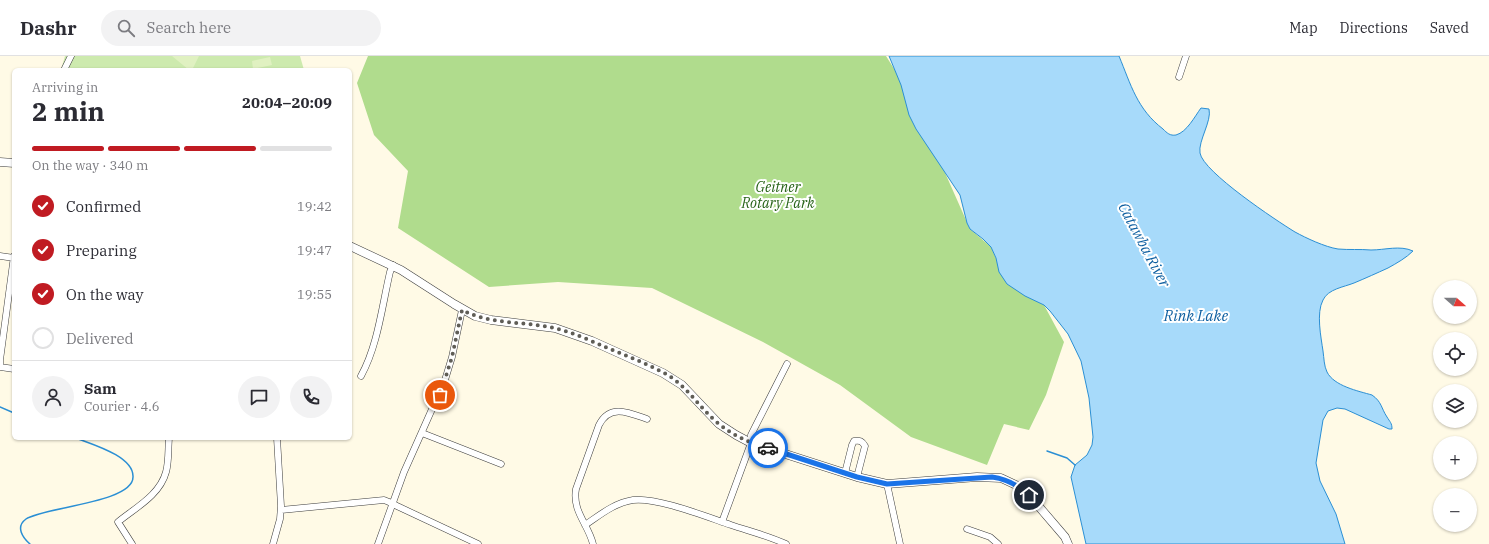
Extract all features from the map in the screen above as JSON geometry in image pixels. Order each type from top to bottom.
[{"type":"street","points":[[65,68],[71,56]]},
{"type":"street","points":[[1179,77],[1186,56]]},
{"type":"street","points":[[0,162],[12,163]]},
{"type":"street","points":[[352,247],[417,279],[462,310],[474,316],[491,320],[555,328],[592,341],[663,373],[682,385],[719,424],[736,436],[751,443],[857,477],[887,484],[977,477],[1001,478],[1016,485],[1029,495],[1065,536],[1068,544]]},
{"type":"street","points":[[0,256],[12,257]]},
{"type":"street","points":[[360,376],[364,369],[375,337],[390,272],[393,266]]},
{"type":"street","points":[[12,268],[2,321],[0,360],[0,367],[12,368]]},
{"type":"street","points":[[378,544],[404,472],[445,380],[452,357],[462,310]]},
{"type":"street","points":[[722,522],[751,443],[751,435],[787,364]]},
{"type":"street","points":[[593,544],[576,507],[575,492],[601,421],[609,414],[619,411],[625,411],[647,419]]},
{"type":"street","points":[[422,433],[501,464]]},
{"type":"street","points":[[132,544],[118,522],[153,494],[161,484],[166,470],[169,440]]},
{"type":"street","points":[[273,544],[281,510],[277,440]]},
{"type":"street","points":[[845,473],[854,441],[862,442],[865,446],[857,477]]},
{"type":"street","points":[[887,484],[900,544]]},
{"type":"street","points":[[281,510],[376,500],[389,502],[478,544]]},
{"type":"street","points":[[585,525],[615,506],[625,502],[640,500],[663,504],[786,544]]},
{"type":"street","points":[[967,528],[986,535],[998,544]]},
{"type":"green space","points":[[65,56],[300,56],[303,68],[62,68]]},
{"type":"green space","points":[[172,56],[199,56],[193,68],[187,68]]},
{"type":"green space","name":"Geitner Rotary Park","points":[[368,56],[886,56],[898,75],[916,129],[942,166],[970,229],[991,247],[1007,284],[1044,305],[1064,342],[1046,395],[1029,430],[1004,424],[987,465],[911,437],[840,385],[763,342],[652,288],[558,282],[489,287],[398,228],[408,171],[374,135],[357,83]]},
{"type":"green space","points":[[270,57],[272,65],[253,68],[252,61]]},
{"type":"water","name":"Rink Lake","points":[[889,56],[1119,56],[1131,87],[1141,105],[1154,121],[1169,134],[1176,135],[1184,131],[1201,108],[1209,109],[1209,119],[1200,148],[1200,153],[1204,161],[1214,172],[1242,196],[1273,218],[1299,234],[1333,248],[1371,250],[1403,248],[1413,251],[1388,268],[1332,291],[1325,296],[1321,305],[1319,318],[1324,362],[1327,372],[1335,381],[1353,390],[1372,395],[1380,403],[1392,427],[1392,429],[1389,429],[1345,409],[1337,408],[1328,411],[1323,420],[1316,463],[1320,481],[1336,514],[1345,544],[1086,544],[1071,477],[1075,465],[1087,455],[1092,445],[1093,437],[1089,398],[1081,361],[1068,334],[1050,311],[1044,305],[1025,296],[1007,284],[999,272],[996,258],[991,247],[970,229],[960,195],[916,129],[909,115],[901,85]]},
{"type":"waterway","points":[[0,407],[12,412]]},
{"type":"waterway","points":[[30,544],[21,532],[21,525],[26,519],[50,511],[104,499],[119,493],[129,486],[133,477],[127,463],[101,447],[82,440]]},
{"type":"waterway","points":[[1047,451],[1067,458],[1075,465]]},
{"type":"way so far","points":[[440,395],[452,357],[462,310],[474,316],[491,320],[555,328],[626,355],[673,378],[682,385],[719,424],[736,436],[751,443],[768,448]]},
{"type":"route","points":[[768,448],[857,477],[887,484],[992,477],[1009,481],[1029,495]]},
{"type":"water label","name":"Catawba River","points":[[1144,245]]}]
